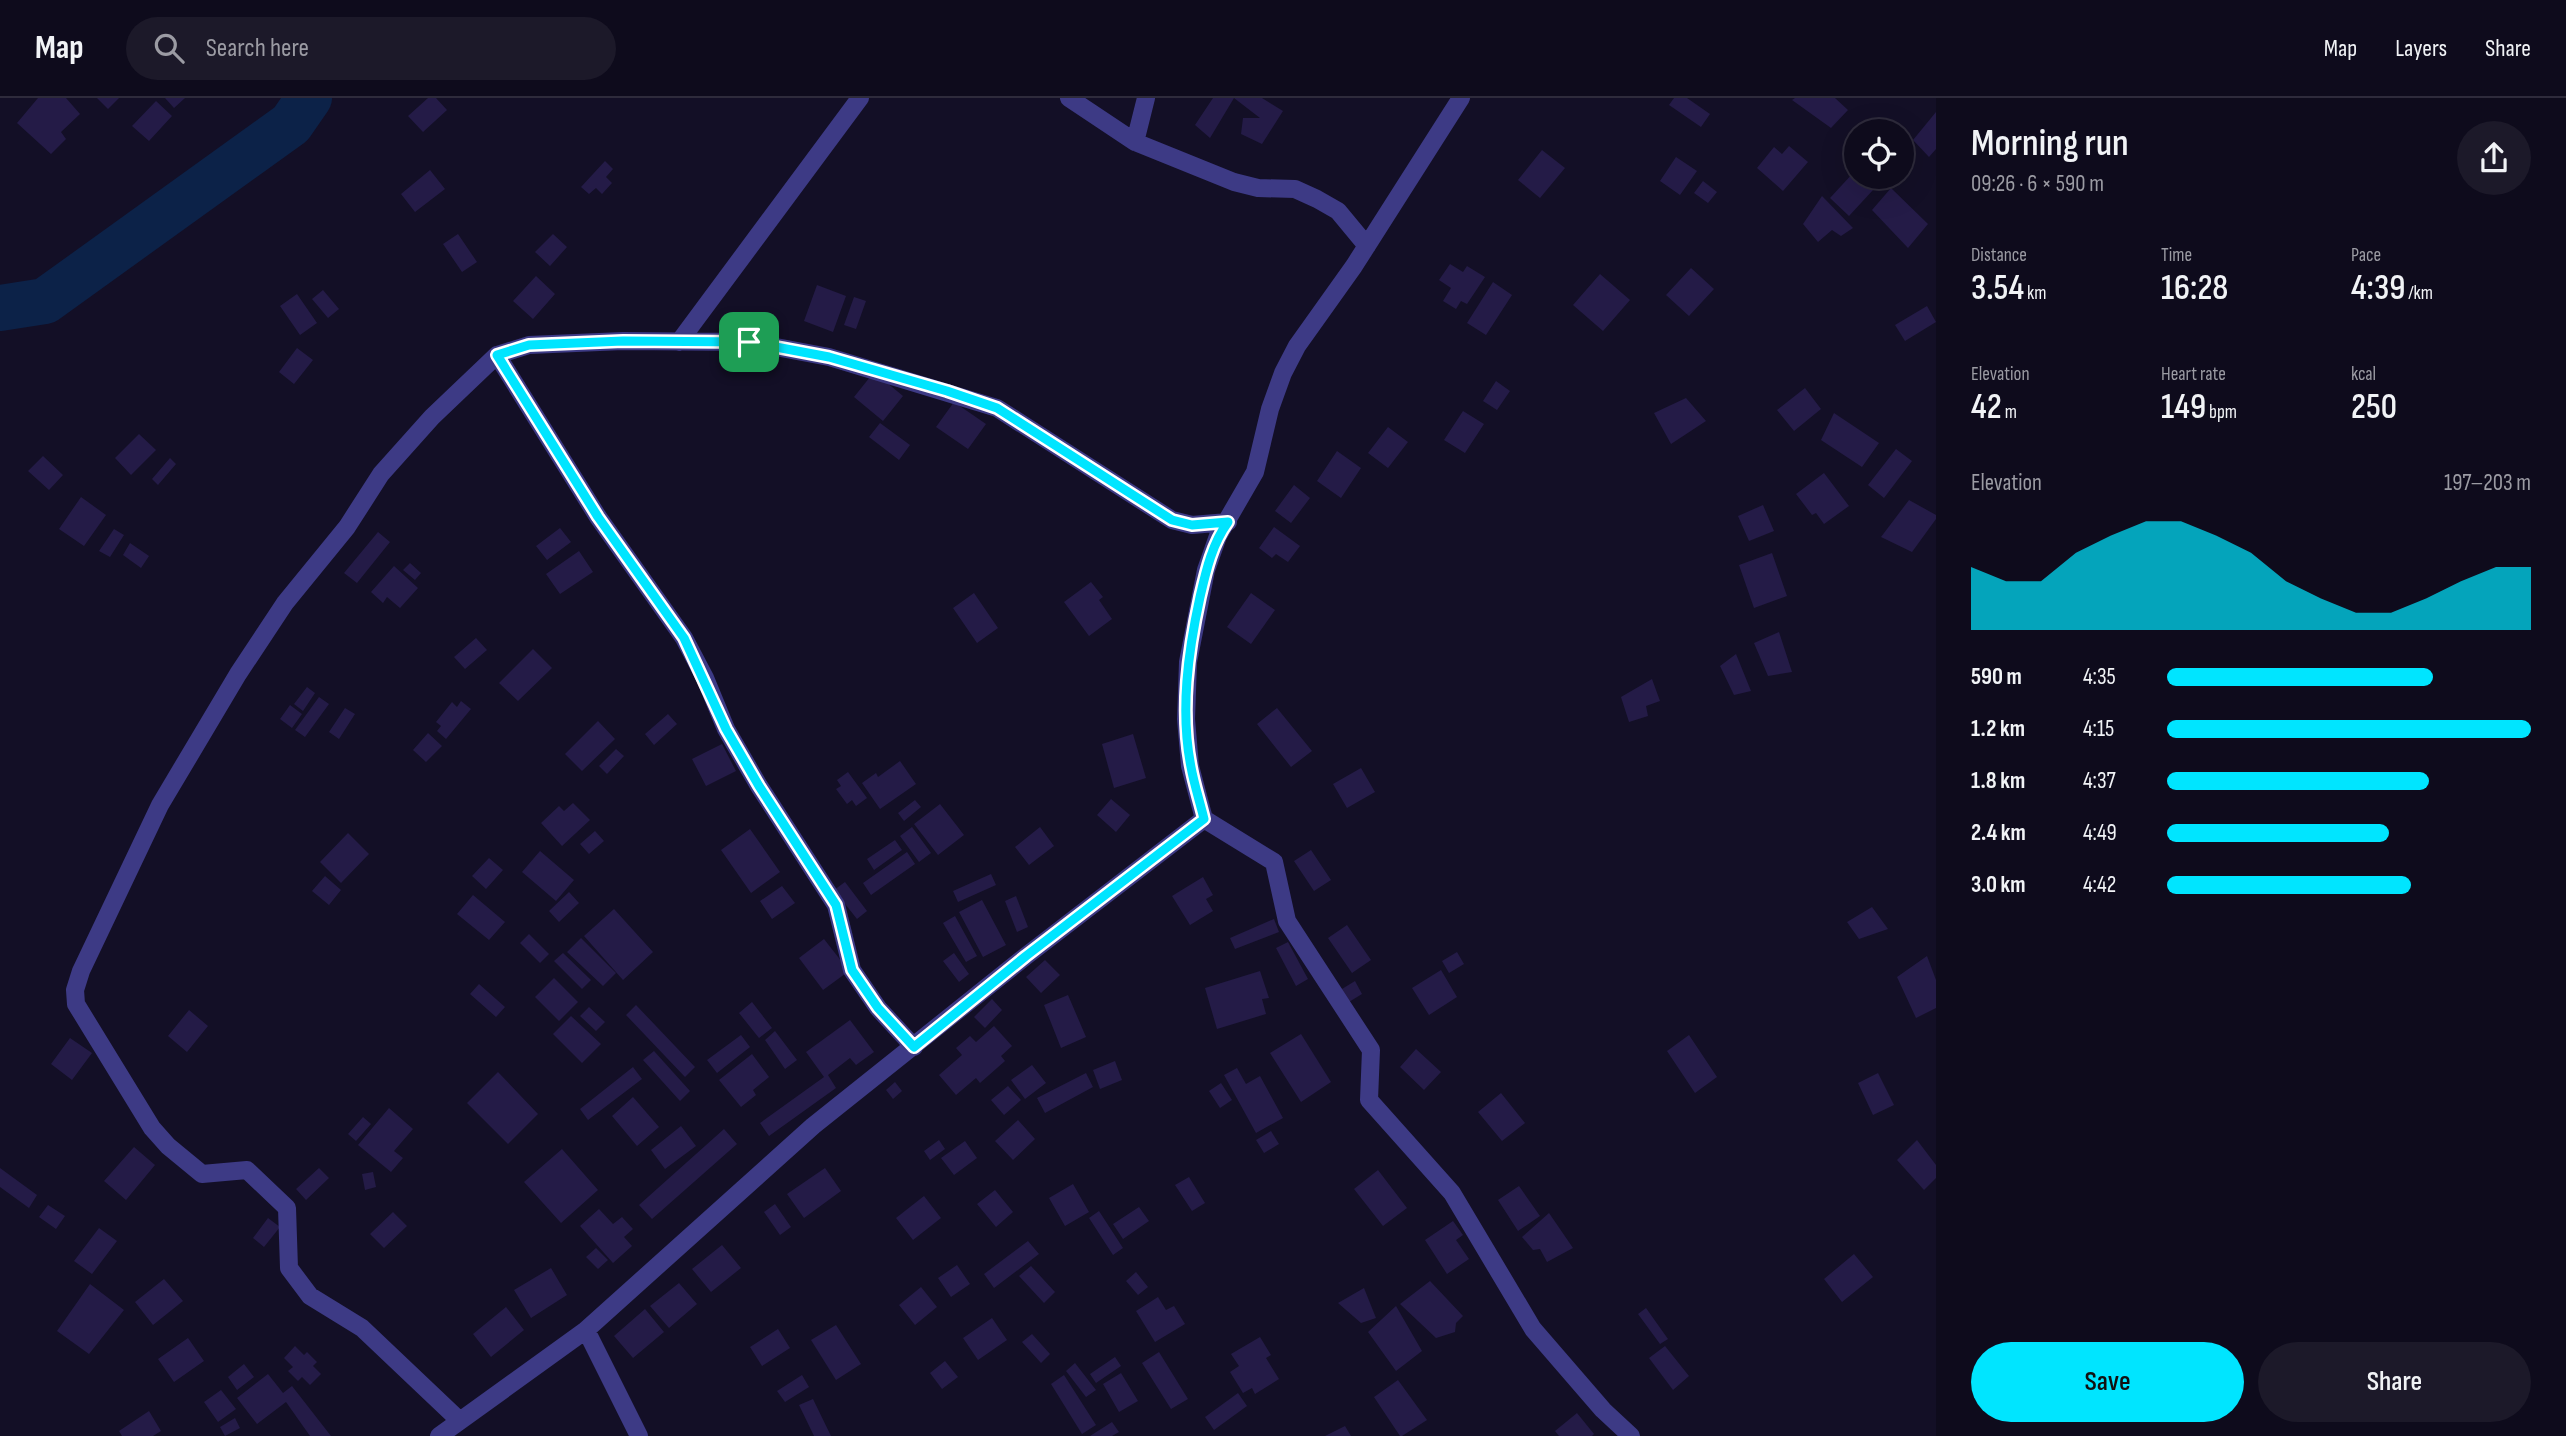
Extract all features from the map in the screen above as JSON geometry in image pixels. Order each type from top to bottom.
[{"type":"street","points":[[679,342],[860,98]]},
{"type":"street","points":[[1069,98],[1135,142],[1234,182],[1258,188],[1295,189],[1306,194],[1338,211],[1367,246]]},
{"type":"street","points":[[1135,142],[1146,98]]},
{"type":"street","points":[[1461,98],[1367,246],[1297,346],[1283,373],[1270,409],[1255,472],[1218,536],[1206,570],[1188,662],[1187,730],[1191,766],[1204,819],[1275,862],[1287,921],[1371,1050],[1369,1100],[1452,1193],[1533,1329],[1603,1410],[1631,1436]]},
{"type":"street","points":[[460,1421],[362,1328],[310,1296],[289,1268],[287,1208],[247,1170],[202,1174],[167,1146],[152,1128],[76,1004],[75,989],[81,971],[160,805],[238,674],[285,603],[347,527],[381,474],[432,417],[497,355],[529,345],[623,341],[749,342],[829,357],[997,408],[1172,520],[1192,525],[1228,522]]},
{"type":"street","points":[[497,355],[598,517],[684,638],[726,729],[759,786],[836,905],[852,970],[878,1008],[914,1047]]},
{"type":"street","points":[[439,1436],[586,1330],[813,1126],[1026,956],[1204,819]]},
{"type":"street","points":[[586,1330],[639,1436]]},
{"type":"building","points":[[38,98],[66,98],[80,114],[61,132],[66,139],[51,154],[17,123]]},
{"type":"building","points":[[97,98],[119,98],[108,109]]},
{"type":"building","points":[[165,98],[185,98],[174,108]]},
{"type":"building","points":[[428,98],[436,98],[447,110],[423,132],[408,116]]},
{"type":"building","points":[[1213,98],[1234,98],[1210,138],[1195,125]]},
{"type":"building","points":[[1234,98],[1262,98],[1283,111],[1262,144],[1241,134],[1243,118],[1260,118]]},
{"type":"building","points":[[1674,98],[1687,98],[1710,114],[1701,127],[1669,105]]},
{"type":"building","points":[[1835,98],[1848,110],[1831,128],[1792,100]]},
{"type":"building","points":[[156,101],[172,116],[149,141],[132,126]]},
{"type":"building","points":[[1936,112],[1936,149],[1929,157],[1914,139]]},
{"type":"building","points":[[1789,146],[1808,162],[1783,191],[1757,168],[1774,147],[1782,154]]},
{"type":"building","points":[[1542,150],[1565,168],[1540,198],[1518,180]]},
{"type":"building","points":[[1676,157],[1697,171],[1680,195],[1660,181]]},
{"type":"building","points":[[605,161],[613,169],[606,177],[612,183],[602,194],[596,188],[589,194],[581,187]]},
{"type":"building","points":[[430,170],[445,189],[415,212],[401,194]]},
{"type":"building","points":[[1703,181],[1717,192],[1708,203],[1694,193]]},
{"type":"building","points":[[1844,183],[1844,189],[1873,190],[1849,216],[1830,198]]},
{"type":"building","points":[[1892,189],[1928,224],[1908,248],[1872,210]]},
{"type":"building","points":[[1822,196],[1853,228],[1841,236],[1832,230],[1818,242],[1803,224]]},
{"type":"building","points":[[458,234],[477,262],[462,272],[443,244]]},
{"type":"building","points":[[553,234],[567,247],[550,266],[535,252]]},
{"type":"building","points":[[1450,264],[1463,272],[1467,266],[1485,277],[1467,304],[1461,301],[1456,309],[1443,301],[1451,288],[1439,280]]},
{"type":"building","points":[[1691,268],[1714,289],[1689,316],[1666,295]]},
{"type":"building","points":[[1600,274],[1630,300],[1603,331],[1573,305]]},
{"type":"building","points":[[536,276],[555,294],[533,319],[513,301]]},
{"type":"building","points":[[1493,282],[1512,295],[1486,335],[1467,323]]},
{"type":"building","points":[[817,285],[846,296],[833,332],[804,321]]},
{"type":"building","points":[[323,290],[339,309],[328,318],[312,299]]},
{"type":"building","points":[[297,294],[317,323],[300,335],[280,306]]},
{"type":"building","points":[[854,297],[866,301],[856,329],[844,325]]},
{"type":"building","points":[[1927,306],[1936,322],[1905,341],[1895,325]]},
{"type":"building","points":[[297,348],[313,360],[294,384],[279,372]]},
{"type":"building","points":[[874,372],[903,396],[883,421],[854,397]]},
{"type":"building","points":[[1496,381],[1510,391],[1497,410],[1483,401]]},
{"type":"building","points":[[1805,388],[1821,409],[1794,431],[1777,410]]},
{"type":"building","points":[[1686,398],[1706,421],[1671,444],[1654,413]]},
{"type":"building","points":[[954,402],[986,424],[968,449],[936,427]]},
{"type":"building","points":[[1463,411],[1484,424],[1465,453],[1444,440]]},
{"type":"building","points":[[1834,413],[1879,443],[1862,467],[1821,440]]},
{"type":"building","points":[[880,423],[910,445],[899,460],[869,437]]},
{"type":"building","points":[[1388,427],[1408,442],[1388,468],[1368,453]]},
{"type":"building","points":[[139,434],[156,450],[131,475],[115,458]]},
{"type":"building","points":[[1896,449],[1912,461],[1884,498],[1868,485]]},
{"type":"building","points":[[1337,451],[1361,468],[1341,498],[1317,481]]},
{"type":"building","points":[[43,456],[63,475],[49,490],[28,471]]},
{"type":"building","points":[[170,458],[176,464],[158,485],[152,479]]},
{"type":"building","points":[[1824,473],[1849,506],[1824,524],[1816,513],[1812,515],[1796,494]]},
{"type":"building","points":[[1294,485],[1310,498],[1291,523],[1275,511]]},
{"type":"building","points":[[81,497],[106,515],[84,546],[59,529]]},
{"type":"building","points":[[1909,500],[1936,515],[1936,519],[1912,552],[1881,537]]},
{"type":"building","points":[[1763,505],[1774,531],[1749,541],[1738,516]]},
{"type":"building","points":[[1274,527],[1300,546],[1288,562],[1276,554],[1272,558],[1259,548]]},
{"type":"building","points":[[560,528],[571,542],[547,560],[536,546]]},
{"type":"building","points":[[114,529],[124,535],[110,557],[99,551]]},
{"type":"building","points":[[378,532],[390,542],[357,583],[344,573]]},
{"type":"building","points":[[130,543],[149,556],[141,568],[123,555]]},
{"type":"building","points":[[579,551],[593,572],[560,594],[546,574]]},
{"type":"building","points":[[1772,553],[1787,596],[1754,608],[1739,565]]},
{"type":"building","points":[[410,563],[421,573],[415,580],[403,570]]},
{"type":"building","points":[[394,566],[418,588],[400,608],[387,597],[383,603],[371,592]]},
{"type":"building","points":[[1091,582],[1103,597],[1099,600],[1112,619],[1089,636],[1064,602]]},
{"type":"building","points":[[974,593],[998,628],[977,643],[953,608]]},
{"type":"building","points":[[1251,593],[1275,610],[1251,644],[1227,627]]},
{"type":"building","points":[[1779,632],[1792,672],[1768,676],[1754,643]]},
{"type":"building","points":[[476,638],[487,650],[465,669],[454,657]]},
{"type":"building","points":[[533,649],[552,668],[518,701],[499,683]]},
{"type":"building","points":[[1736,654],[1751,691],[1734,695],[1720,666]]},
{"type":"building","points":[[1652,679],[1660,701],[1646,706],[1648,716],[1629,722],[1621,697]]},
{"type":"building","points":[[307,687],[315,693],[303,711],[294,704]]},
{"type":"building","points":[[319,697],[329,704],[305,737],[295,730]]},
{"type":"building","points":[[461,701],[471,709],[446,739],[437,731],[441,726],[436,722],[452,702],[457,707]]},
{"type":"building","points":[[290,705],[302,714],[292,728],[280,719]]},
{"type":"building","points":[[345,708],[355,714],[339,739],[329,732]]},
{"type":"building","points":[[1277,708],[1312,751],[1291,767],[1257,724]]},
{"type":"building","points":[[668,714],[677,724],[654,745],[645,734]]},
{"type":"building","points":[[598,721],[615,739],[582,771],[565,754]]},
{"type":"building","points":[[428,733],[442,746],[426,762],[413,750]]},
{"type":"building","points":[[1133,734],[1146,778],[1114,788],[1102,744]]},
{"type":"building","points":[[722,744],[736,771],[706,786],[692,759]]},
{"type":"building","points":[[616,749],[624,756],[607,774],[599,766]]},
{"type":"building","points":[[900,761],[916,784],[880,809],[862,783],[876,773],[878,777]]},
{"type":"building","points":[[1361,768],[1375,792],[1347,808],[1333,784]]},
{"type":"building","points":[[848,772],[867,798],[856,806],[852,800],[847,804],[836,789],[841,786],[837,780]]},
{"type":"building","points":[[1111,799],[1130,815],[1116,832],[1097,815]]},
{"type":"building","points":[[915,800],[921,807],[904,821],[898,813]]},
{"type":"building","points":[[573,803],[590,820],[562,846],[541,823],[559,806],[564,811]]},
{"type":"building","points":[[940,804],[964,835],[938,855],[914,824]]},
{"type":"building","points":[[912,827],[931,853],[919,862],[900,836]]},
{"type":"building","points":[[1040,827],[1054,846],[1029,865],[1015,847]]},
{"type":"building","points":[[750,829],[780,872],[751,893],[721,850]]},
{"type":"building","points":[[595,831],[604,841],[589,854],[580,844]]},
{"type":"building","points":[[348,833],[369,854],[341,883],[320,862]]},
{"type":"building","points":[[895,840],[902,850],[874,870],[867,859]]},
{"type":"building","points":[[1311,850],[1331,880],[1314,891],[1294,861]]},
{"type":"building","points":[[540,851],[574,880],[556,901],[522,872]]},
{"type":"building","points":[[907,852],[915,864],[871,895],[863,883]]},
{"type":"building","points":[[489,858],[503,870],[486,889],[472,876]]},
{"type":"building","points":[[991,874],[996,885],[958,902],[953,891]]},
{"type":"building","points":[[325,876],[341,890],[329,905],[312,891]]},
{"type":"building","points":[[1203,877],[1213,895],[1206,899],[1213,911],[1190,925],[1172,896]]},
{"type":"building","points":[[845,882],[867,911],[857,919],[834,890]]},
{"type":"building","points":[[782,886],[795,903],[772,919],[760,901]]},
{"type":"building","points":[[569,892],[579,903],[559,922],[549,911]]},
{"type":"building","points":[[473,895],[505,922],[489,940],[457,914]]},
{"type":"building","points":[[1016,896],[1028,927],[1017,932],[1005,901]]},
{"type":"building","points":[[982,900],[1006,945],[983,957],[959,912]]},
{"type":"building","points":[[1872,907],[1888,929],[1859,939],[1847,922]]},
{"type":"building","points":[[614,909],[653,952],[623,980],[584,936]]},
{"type":"building","points":[[955,916],[977,956],[966,962],[943,923]]},
{"type":"building","points":[[1274,919],[1279,932],[1235,949],[1230,938]]},
{"type":"building","points":[[1347,925],[1371,960],[1352,973],[1328,938]]},
{"type":"building","points":[[529,934],[549,954],[540,963],[520,943]]},
{"type":"building","points":[[581,938],[616,973],[603,986],[567,952]]},
{"type":"building","points":[[824,939],[849,971],[823,990],[799,958]]},
{"type":"building","points":[[1288,942],[1308,979],[1296,986],[1276,948]]},
{"type":"building","points":[[1457,952],[1464,964],[1449,973],[1442,961]]},
{"type":"building","points":[[563,953],[591,980],[582,989],[554,961]]},
{"type":"building","points":[[954,953],[969,974],[959,982],[943,961]]},
{"type":"building","points":[[1927,956],[1936,980],[1936,1008],[1916,1018],[1897,977]]},
{"type":"building","points":[[1045,960],[1060,975],[1041,993],[1026,977]]},
{"type":"building","points":[[1441,970],[1457,997],[1429,1015],[1412,988]]},
{"type":"building","points":[[1260,971],[1269,998],[1262,999],[1266,1014],[1217,1029],[1205,988]]},
{"type":"building","points":[[554,978],[578,1002],[559,1021],[535,997]]},
{"type":"building","points":[[1355,981],[1362,994],[1344,1005],[1337,992]]},
{"type":"building","points":[[479,984],[505,1007],[496,1017],[470,994]]},
{"type":"building","points":[[1068,995],[1086,1037],[1061,1048],[1044,1005]]},
{"type":"building","points":[[992,999],[1002,1010],[985,1028],[974,1017]]},
{"type":"building","points":[[752,1002],[772,1028],[759,1038],[739,1013]]},
{"type":"building","points":[[636,1005],[695,1067],[685,1077],[626,1015]]},
{"type":"building","points":[[589,1007],[605,1022],[596,1031],[580,1016]]},
{"type":"building","points":[[189,1010],[208,1026],[187,1052],[168,1036]]},
{"type":"building","points":[[571,1016],[601,1044],[582,1063],[553,1034]]},
{"type":"building","points":[[850,1020],[874,1052],[856,1065],[850,1058],[828,1075],[836,1088],[769,1136],[760,1123],[824,1077],[806,1052]]},
{"type":"building","points":[[994,1026],[1012,1046],[1001,1056],[1005,1061],[980,1083],[976,1078],[956,1095],[939,1075],[962,1055],[956,1048],[970,1036],[976,1042]]},
{"type":"building","points":[[775,1031],[797,1060],[785,1069],[765,1040]]},
{"type":"building","points":[[1301,1034],[1331,1082],[1301,1102],[1270,1053]]},
{"type":"building","points":[[741,1035],[750,1047],[717,1073],[707,1060]]},
{"type":"building","points":[[1689,1035],[1717,1077],[1695,1093],[1667,1051]]},
{"type":"building","points":[[70,1038],[92,1053],[72,1080],[51,1064]]},
{"type":"building","points":[[1416,1049],[1441,1072],[1424,1090],[1400,1067]]},
{"type":"building","points":[[654,1051],[690,1091],[680,1101],[643,1060]]},
{"type":"building","points":[[752,1054],[769,1077],[753,1090],[756,1095],[741,1107],[719,1080]]},
{"type":"building","points":[[1115,1061],[1122,1080],[1100,1089],[1093,1070]]},
{"type":"building","points":[[1032,1065],[1046,1083],[1025,1099],[1011,1080]]},
{"type":"building","points":[[633,1067],[642,1079],[588,1120],[580,1109]]},
{"type":"building","points":[[1237,1068],[1246,1084],[1260,1076],[1283,1118],[1256,1133],[1224,1075]]},
{"type":"building","points":[[498,1072],[538,1114],[508,1144],[467,1103]]},
{"type":"building","points":[[1086,1073],[1093,1087],[1045,1113],[1037,1098]]},
{"type":"building","points":[[1878,1073],[1894,1105],[1873,1115],[1858,1083]]},
{"type":"building","points":[[895,1082],[902,1091],[893,1099],[886,1090]]},
{"type":"building","points":[[1221,1083],[1232,1100],[1220,1108],[1209,1091]]},
{"type":"building","points":[[1008,1086],[1021,1100],[1004,1115],[991,1100]]},
{"type":"building","points":[[1501,1093],[1525,1123],[1502,1141],[1478,1112]]},
{"type":"building","points":[[633,1097],[659,1127],[637,1146],[612,1116]]},
{"type":"building","points":[[389,1108],[413,1129],[394,1151],[403,1158],[391,1172],[358,1145]]},
{"type":"building","points":[[363,1117],[371,1124],[356,1141],[348,1134]]},
{"type":"building","points":[[1018,1120],[1035,1139],[1013,1160],[995,1141]]},
{"type":"building","points":[[681,1126],[696,1146],[665,1169],[651,1150]]},
{"type":"building","points":[[724,1129],[737,1144],[652,1219],[639,1205]]},
{"type":"building","points":[[1271,1131],[1279,1144],[1264,1153],[1256,1140]]},
{"type":"building","points":[[939,1140],[945,1149],[930,1160],[924,1151]]},
{"type":"building","points":[[1917,1140],[1936,1165],[1936,1178],[1924,1190],[1897,1160]]},
{"type":"building","points":[[965,1141],[977,1158],[954,1175],[941,1158]]},
{"type":"building","points":[[134,1147],[155,1165],[126,1200],[104,1181]]},
{"type":"building","points":[[562,1149],[598,1190],[561,1223],[524,1182]]},
{"type":"building","points":[[0,1168],[37,1195],[29,1208],[0,1187]]},
{"type":"building","points":[[319,1168],[329,1178],[306,1200],[296,1189]]},
{"type":"building","points":[[825,1168],[841,1191],[804,1218],[787,1194]]},
{"type":"building","points":[[1378,1170],[1407,1208],[1383,1226],[1354,1189]]},
{"type":"building","points":[[373,1172],[376,1187],[365,1190],[362,1174]]},
{"type":"building","points":[[1189,1177],[1205,1203],[1192,1211],[1175,1185]]},
{"type":"building","points":[[1073,1184],[1089,1212],[1065,1226],[1049,1198]]},
{"type":"building","points":[[1519,1186],[1540,1216],[1518,1231],[1498,1200]]},
{"type":"building","points":[[995,1190],[1013,1212],[996,1227],[977,1204]]},
{"type":"building","points":[[924,1196],[941,1218],[913,1240],[896,1218]]},
{"type":"building","points":[[775,1204],[791,1227],[780,1235],[764,1212]]},
{"type":"building","points":[[48,1205],[65,1216],[56,1229],[39,1217]]},
{"type":"building","points":[[1139,1207],[1149,1221],[1123,1239],[1113,1224]]},
{"type":"building","points":[[599,1209],[613,1224],[622,1217],[633,1229],[624,1237],[632,1246],[613,1263],[580,1226]]},
{"type":"building","points":[[1099,1211],[1123,1248],[1113,1255],[1089,1218]]},
{"type":"building","points":[[393,1212],[407,1226],[384,1248],[370,1234]]},
{"type":"building","points":[[1549,1213],[1573,1248],[1547,1262],[1540,1249],[1533,1250],[1522,1237]]},
{"type":"building","points":[[268,1218],[280,1227],[264,1247],[253,1238]]},
{"type":"building","points":[[1453,1221],[1463,1235],[1456,1240],[1469,1259],[1447,1274],[1425,1240]]},
{"type":"building","points":[[99,1228],[117,1241],[92,1274],[74,1261]]},
{"type":"building","points":[[1028,1241],[1039,1254],[994,1288],[984,1274]]},
{"type":"building","points":[[722,1245],[741,1268],[711,1292],[692,1269]]},
{"type":"building","points":[[596,1248],[608,1260],[598,1269],[586,1257]]},
{"type":"building","points":[[1854,1254],[1873,1277],[1842,1302],[1824,1279]]},
{"type":"building","points":[[957,1265],[970,1284],[951,1297],[938,1278]]},
{"type":"building","points":[[1031,1266],[1055,1292],[1044,1303],[1019,1276]]},
{"type":"building","points":[[551,1268],[567,1295],[531,1318],[514,1290]]},
{"type":"building","points":[[1136,1272],[1148,1287],[1138,1295],[1126,1281]]},
{"type":"building","points":[[164,1279],[183,1301],[153,1325],[135,1302]]},
{"type":"building","points":[[1430,1281],[1463,1316],[1456,1323],[1455,1332],[1436,1338],[1400,1304]]},
{"type":"building","points":[[679,1283],[697,1304],[669,1328],[650,1306]]},
{"type":"building","points":[[90,1284],[124,1310],[89,1354],[57,1331]]},
{"type":"building","points":[[921,1287],[937,1307],[915,1325],[899,1305]]},
{"type":"building","points":[[1364,1288],[1376,1318],[1361,1323],[1338,1303]]},
{"type":"building","points":[[1158,1297],[1166,1310],[1174,1306],[1185,1324],[1155,1342],[1136,1311]]},
{"type":"building","points":[[1396,1306],[1422,1351],[1396,1371],[1368,1332]]},
{"type":"building","points":[[506,1307],[524,1330],[491,1357],[473,1334]]},
{"type":"building","points":[[1646,1308],[1668,1339],[1660,1344],[1638,1314]]},
{"type":"building","points":[[645,1309],[664,1332],[633,1358],[614,1336]]},
{"type":"building","points":[[992,1318],[1007,1340],[978,1360],[963,1338]]},
{"type":"building","points":[[836,1325],[861,1364],[836,1380],[811,1340]]},
{"type":"building","points":[[778,1329],[790,1348],[762,1366],[750,1347]]},
{"type":"building","points":[[1032,1334],[1050,1354],[1041,1363],[1022,1342]]},
{"type":"building","points":[[1260,1337],[1271,1355],[1266,1358],[1279,1379],[1255,1394],[1252,1388],[1243,1393],[1230,1372],[1239,1366],[1231,1354]]},
{"type":"building","points":[[188,1338],[204,1361],[174,1382],[158,1359]]},
{"type":"building","points":[[295,1346],[304,1355],[307,1352],[317,1362],[313,1366],[321,1374],[310,1385],[302,1377],[298,1381],[288,1371],[293,1367],[284,1358]]},
{"type":"building","points":[[1665,1346],[1689,1376],[1673,1390],[1649,1358]]},
{"type":"building","points":[[1159,1352],[1188,1399],[1171,1409],[1142,1363]]},
{"type":"building","points":[[1115,1357],[1121,1366],[1096,1383],[1090,1374]]},
{"type":"building","points":[[945,1361],[958,1377],[942,1389],[930,1373]]},
{"type":"building","points":[[1075,1363],[1096,1390],[1086,1397],[1066,1371]]},
{"type":"building","points":[[244,1364],[254,1377],[237,1390],[228,1377]]},
{"type":"building","points":[[1121,1373],[1138,1401],[1119,1412],[1103,1384]]},
{"type":"building","points":[[268,1374],[283,1393],[292,1386],[331,1436],[310,1436],[286,1402],[257,1424],[237,1398]]},
{"type":"building","points":[[802,1375],[809,1387],[785,1402],[777,1391]]},
{"type":"building","points":[[1064,1375],[1096,1425],[1082,1434],[1051,1384]]},
{"type":"building","points":[[1398,1380],[1427,1420],[1402,1436],[1374,1397]]},
{"type":"building","points":[[221,1390],[236,1409],[218,1422],[204,1402]]},
{"type":"building","points":[[1238,1393],[1247,1406],[1214,1430],[1205,1417]]},
{"type":"building","points":[[813,1399],[831,1436],[814,1436],[799,1405]]},
{"type":"building","points":[[149,1411],[161,1431],[153,1436],[122,1436],[119,1431]]},
{"type":"building","points":[[1577,1413],[1594,1434],[1559,1436],[1555,1431]]},
{"type":"building","points":[[235,1418],[240,1428],[225,1436],[220,1427]]},
{"type":"building","points":[[1112,1422],[1119,1432],[1112,1436],[1090,1436]]},
{"type":"building","points":[[1345,1426],[1351,1436],[1325,1436]]},
{"type":"waterway","points":[[0,308],[45,301],[291,124],[309,98]]},
{"type":"route","points":[[623,341],[749,342],[829,357],[997,408],[1172,520],[1192,525],[1228,522],[1218,536],[1206,570],[1188,662],[1186,719],[1191,766],[1204,819],[1026,956],[914,1047],[878,1008],[852,970],[836,905],[759,786],[726,729],[705,678],[684,638],[598,517],[497,355],[529,345],[623,341]]}]
